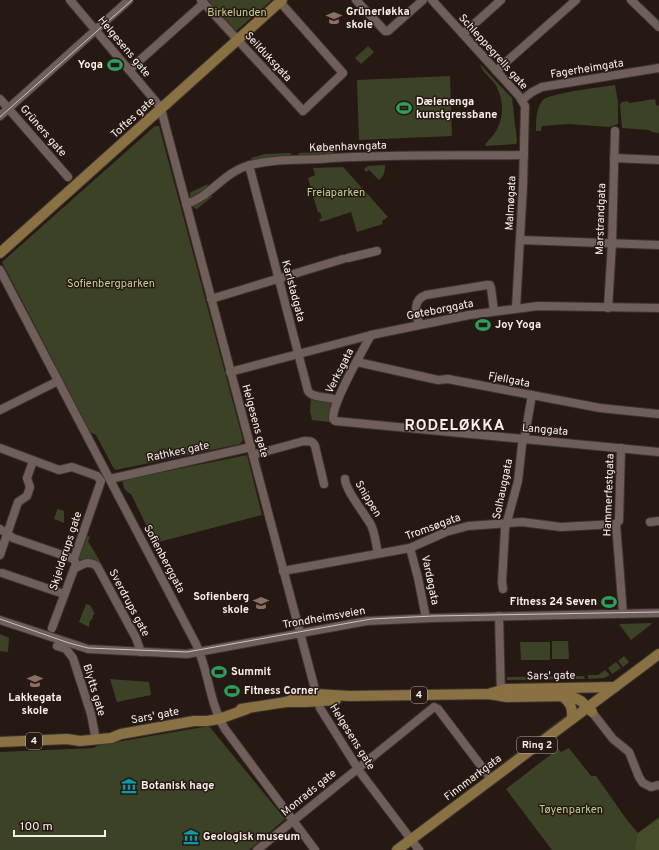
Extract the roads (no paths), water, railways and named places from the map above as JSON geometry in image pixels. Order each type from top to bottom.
[{"type":"main road","name":"Toftes gate","points":[[0,253],[281,1]]},
{"type":"main road","name":"Finnmarkgata","points":[[397,850],[413,846],[504,777],[590,709],[615,687],[659,654]]},
{"type":"main road","name":"Finnmarkgata","points":[[413,846],[492,779],[572,719],[590,709],[659,662]]},
{"type":"main road","name":"Sars' gate","points":[[0,742],[67,739],[79,736],[95,737],[110,732],[121,734],[194,721],[206,715],[218,716],[247,709],[317,698],[333,700],[349,696],[489,694],[615,687]]},
{"type":"main road","name":"Sars' gate","points":[[501,693],[510,697],[561,695],[574,697],[590,709]]},
{"type":"main road","name":"Sars' gate","points":[[561,695],[571,704],[572,719]]},
{"type":"street","name":"Helgesens gate","points":[[70,0],[161,109],[317,698],[325,718],[357,768],[413,846]]},
{"type":"street","points":[[0,116],[129,0]]},
{"type":"street","points":[[356,0],[383,29],[388,31],[423,0]]},
{"type":"street","name":"Schleppegrells gate","points":[[432,0],[522,100]]},
{"type":"street","points":[[462,34],[501,0]]},
{"type":"street","points":[[496,72],[576,0]]},
{"type":"street","points":[[632,0],[659,27]]},
{"type":"street","name":"Seilduksgata","points":[[203,2],[303,111],[343,73],[281,1]]},
{"type":"street","points":[[129,70],[203,2]]},
{"type":"street","name":"Fagerheimgata","points":[[522,100],[532,92],[542,87],[659,68]]},
{"type":"street","name":"Grüners gate","points":[[0,99],[68,177]]},
{"type":"street","name":"Malmøgata","points":[[516,308],[526,109],[522,100]]},
{"type":"street","name":"Marstrandgata","points":[[608,308],[612,243],[615,131]]},
{"type":"street","name":"Københavngata","points":[[186,204],[203,196],[232,172],[249,165],[270,161],[336,158],[524,155]]},
{"type":"street","points":[[614,158],[659,160]]},
{"type":"street","name":"Karlstadgata","points":[[249,165],[308,391],[310,394],[331,397],[337,400]]},
{"type":"street","points":[[520,240],[659,245]]},
{"type":"street","points":[[211,299],[376,251]]},
{"type":"street","name":"Sofienberggata","points":[[0,270],[200,652],[218,716],[225,729],[315,850]]},
{"type":"street","points":[[419,325],[415,305],[418,300],[426,295],[487,285],[491,288],[494,311]]},
{"type":"street","name":"Gøteborggata","points":[[230,372],[371,335],[494,311],[538,306],[659,308]]},
{"type":"street","name":"Verksgata","points":[[333,419],[333,412],[337,400],[371,335]]},
{"type":"street","name":"Fjellgata","points":[[357,362],[438,380],[448,379],[614,410],[659,414]]},
{"type":"street","points":[[0,410],[58,381]]},
{"type":"street","name":"Solhauggata","points":[[503,589],[503,567],[507,523],[517,486],[532,395]]},
{"type":"street","name":"Langgata","points":[[333,419],[338,422],[659,452]]},
{"type":"street","name":"Rathkes gate","points":[[110,479],[310,441],[315,446],[324,484]]},
{"type":"street","points":[[0,448],[33,461],[27,478],[30,487],[27,496],[18,502],[4,531],[0,555]]},
{"type":"street","name":"Hammerfestgata","points":[[621,448],[619,521],[616,524],[623,614]]},
{"type":"street","name":"Skjelderups gate","points":[[33,461],[59,470],[72,467],[97,476],[101,481],[74,559],[76,564],[52,628]]},
{"type":"street","name":"Snippen","points":[[345,479],[349,491],[371,525],[378,553]]},
{"type":"street","points":[[650,522],[659,521]]},
{"type":"street","name":"Tromsøgata","points":[[284,571],[410,548],[446,532],[468,526],[522,522],[561,527],[616,524]]},
{"type":"street","points":[[4,531],[13,538],[74,559]]},
{"type":"street","name":"Vardøgata","points":[[410,548],[426,618]]},
{"type":"street","name":"Sverdrups gate","points":[[74,569],[87,562],[91,562],[97,566],[136,638],[141,652]]},
{"type":"street","points":[[2,573],[64,594]]},
{"type":"street","name":"Trondheimsveien","points":[[0,620],[78,647],[99,651],[187,654],[362,621],[499,616],[659,613]]},
{"type":"street","points":[[499,616],[501,693]]},
{"type":"street","name":"Blytts gate","points":[[0,626],[66,649],[71,655],[75,665],[91,714],[95,737]]},
{"type":"street","name":"Monrads gate","points":[[257,850],[432,708],[436,707],[492,779]]},
{"type":"street","points":[[590,709],[613,739],[629,752],[643,783],[651,787],[659,785]]},
{"type":"tram line","points":[[0,117],[132,0]]},
{"type":"tram line","points":[[0,619],[88,648],[187,652],[371,619],[433,616],[659,612]]},
{"type":"place","name":"Grünerløkka skole","points":[[334,18]]},
{"type":"place","name":"Yoga","points":[[115,65]]},
{"type":"place","name":"Dælenenga kunstgressbane","points":[[404,108]]},
{"type":"place","name":"Joy Yoga","points":[[483,325]]},
{"type":"place","name":"Fitness 24 Seven","points":[[609,602]]},
{"type":"place","name":"Sofienberg skole","points":[[261,603]]},
{"type":"place","name":"Summit","points":[[219,672]]},
{"type":"place","name":"Lakkegata skole","points":[[35,681]]},
{"type":"place","name":"Fitness Corner","points":[[232,691]]},
{"type":"place","name":"Botanisk hage","points":[[129,786]]},
{"type":"place","name":"Geologisk museum","points":[[191,837]]},
{"type":"district","name":"RODELØKKA","points":[[455,426]]},
{"type":"park label","name":"Birkelunden","points":[[237,13]]},
{"type":"park label","name":"Freiaparken","points":[[336,193]]},
{"type":"park label","name":"Sofienbergparken","points":[[111,284]]},
{"type":"park label","name":"Tøyenparken","points":[[571,810]]}]
